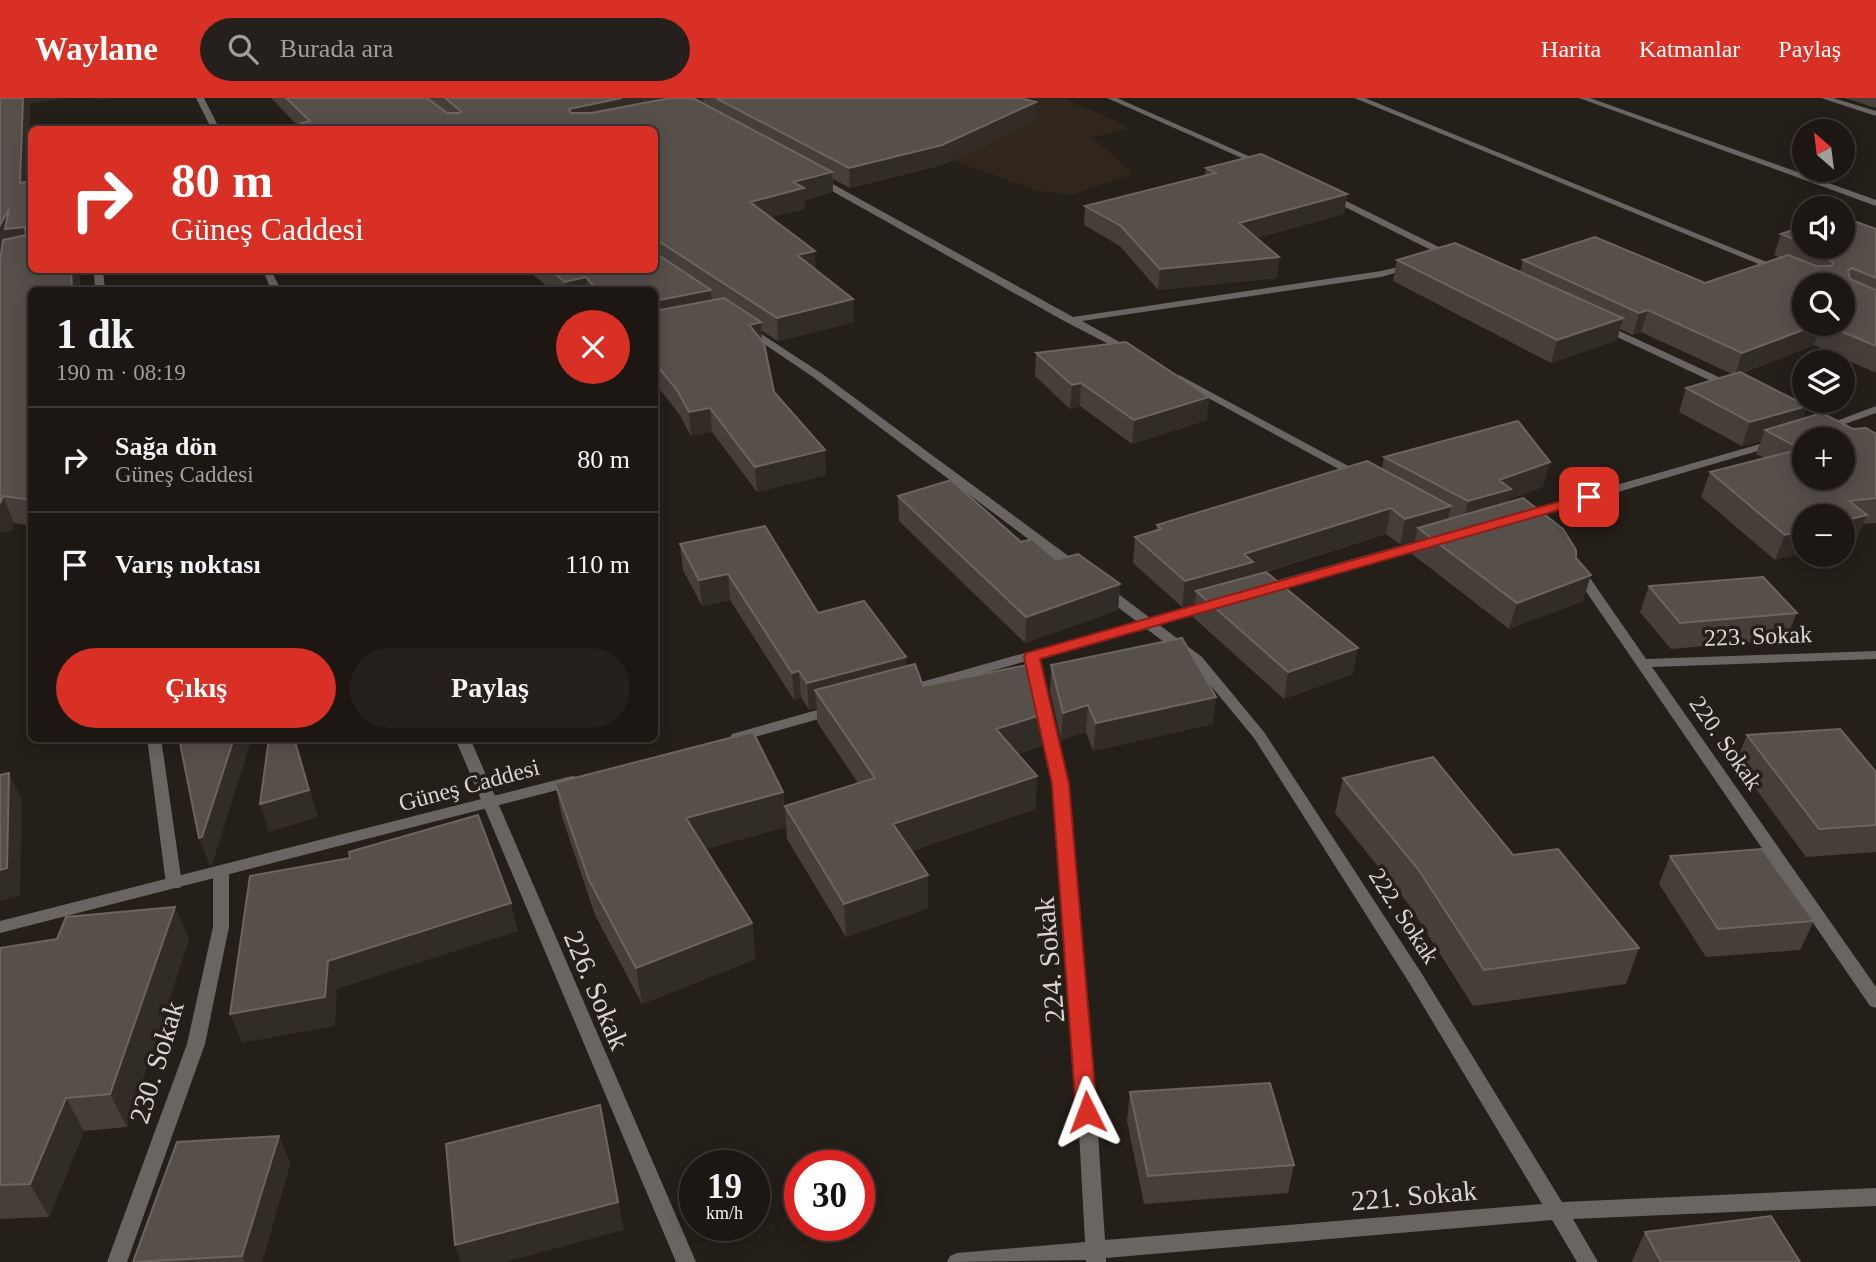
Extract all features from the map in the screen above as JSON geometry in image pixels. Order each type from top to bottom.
[{"type":"street","points":[[200,98],[214,126]]},
{"type":"street","points":[[1111,98],[1270,167]]},
{"type":"street","points":[[1358,98],[1792,275]]},
{"type":"street","points":[[1583,98],[1876,203]]},
{"type":"street","points":[[1825,98],[1876,114]]},
{"type":"street","points":[[808,174],[894,219],[1142,359]]},
{"type":"street","points":[[1319,191],[1465,263]]},
{"type":"street","points":[[1429,263],[1453,257]]},
{"type":"street","points":[[1070,320],[1381,274],[1417,266]]},
{"type":"street","points":[[1588,320],[1748,395]]},
{"type":"street","points":[[740,322],[817,375],[1083,574]]},
{"type":"street","points":[[1166,372],[1370,482]]},
{"type":"street","points":[[1826,427],[1876,409]]},
{"type":"street","points":[[1512,519],[1541,517],[1783,440]]},
{"type":"street","points":[[1252,592],[1448,536]]},
{"type":"street","name":"220. Sokak","points":[[1567,555],[1876,1001]]},
{"type":"street","name":"222. Sokak","points":[[1094,582],[1197,660],[1259,734],[1416,979],[1588,1262]]},
{"type":"street","points":[[886,696],[1032,657],[1226,600]]},
{"type":"street","name":"223. Sokak","points":[[1642,663],[1876,655]]},
{"type":"street","name":"224. Sokak","points":[[1032,657],[1061,784],[1084,1057],[1095,1256]]},
{"type":"street","points":[[727,739],[846,707]]},
{"type":"street","points":[[155,742],[174,884]]},
{"type":"street","name":"226. Sokak","points":[[464,742],[685,1262]]},
{"type":"street","name":"Güneş Caddesi","points":[[0,928],[581,779]]},
{"type":"street","name":"230. Sokak","points":[[117,1262],[196,1044],[221,927],[221,872]]},
{"type":"street","name":"221. Sokak","points":[[957,1262],[1095,1256],[1558,1211],[1876,1197]]},
{"type":"shaded area","points":[[805,98],[1064,98],[1131,128],[1091,138],[1114,155],[1132,174],[1071,195],[1039,191],[901,143]]},
{"type":"building","points":[[0,98],[23,98],[20,183],[28,182],[28,273],[71,273],[72,287],[28,287],[28,499],[3,496],[0,503],[0,261],[3,240],[26,235],[25,227],[5,229],[9,209],[0,225]]},
{"type":"building","points":[[286,98],[427,98],[447,113],[459,113],[461,111],[445,98],[622,98],[569,109],[571,113],[591,113],[670,98],[693,98],[832,172],[793,182],[804,188],[750,202],[815,251],[797,255],[853,299],[777,318],[658,241],[658,126],[304,126],[301,123],[310,121]]},
{"type":"building","points":[[716,98],[1020,98],[1036,102],[942,145],[849,168]]},
{"type":"building","points":[[1261,154],[1347,194],[1239,223],[1279,257],[1160,269],[1121,226],[1085,206],[1216,173],[1206,168]]},
{"type":"building","points":[[1855,221],[1876,229],[1876,278],[1852,268],[1848,273],[1792,273],[1792,334],[1742,353],[1648,310],[1639,313],[1523,260],[1595,237],[1705,283],[1788,255],[1792,259],[1816,266],[1831,266],[1832,261],[1827,259],[1855,259]]},
{"type":"building","points":[[1792,230],[1792,238],[1781,234]]},
{"type":"building","points":[[1455,243],[1623,318],[1557,340],[1397,260]]},
{"type":"building","points":[[658,255],[711,290],[658,300],[658,287],[594,287],[586,277],[565,282],[554,273],[658,273]]},
{"type":"building","points":[[1855,281],[1876,290],[1876,346],[1852,336],[1855,336]]},
{"type":"building","points":[[724,298],[761,322],[749,325],[764,343],[774,392],[825,450],[755,467],[710,408],[689,412],[677,390],[658,367],[658,310]]},
{"type":"building","points":[[1126,342],[1209,397],[1134,420],[1081,383],[1072,385],[1036,353]]},
{"type":"building","points":[[1740,372],[1792,398],[1792,410],[1750,422],[1686,388]]},
{"type":"building","points":[[1822,413],[1849,427],[1792,427],[1792,444],[1765,430]]},
{"type":"building","points":[[1518,421],[1550,462],[1499,480],[1511,489],[1468,501],[1384,457]]},
{"type":"building","points":[[1866,428],[1876,434],[1876,498],[1849,501],[1853,504],[1792,504],[1792,533],[1785,535],[1710,472],[1792,451],[1792,490],[1855,490],[1855,429]]},
{"type":"building","points":[[1367,461],[1451,506],[1405,519],[1391,508],[1244,554],[1253,562],[1185,581],[1135,537],[1161,529],[1157,525]]},
{"type":"building","points":[[951,480],[1021,542],[1032,539],[1056,560],[1078,554],[1120,584],[1026,617],[898,496]]},
{"type":"building","points":[[1523,498],[1563,529],[1576,550],[1576,558],[1591,575],[1517,603],[1418,528]]},
{"type":"building","points":[[1855,506],[1867,515],[1855,518]]},
{"type":"building","points":[[765,526],[818,613],[864,601],[906,657],[807,683],[799,671],[792,673],[728,574],[699,580],[680,544]]},
{"type":"building","points":[[1266,572],[1358,648],[1288,672],[1196,591]]},
{"type":"building","points":[[1763,577],[1797,613],[1680,623],[1649,586]]},
{"type":"building","points":[[1182,638],[1216,697],[1096,723],[1088,705],[1063,713],[1051,665]]},
{"type":"building","points":[[915,664],[923,686],[1032,664],[1044,714],[996,729],[1037,776],[893,824],[928,875],[844,904],[785,806],[875,778],[815,690]]},
{"type":"building","points":[[1840,729],[1876,772],[1876,825],[1819,829],[1747,735]]},
{"type":"building","points":[[753,732],[783,792],[686,818],[752,923],[636,968],[589,880],[555,783]]},
{"type":"building","points":[[180,742],[233,742],[202,837],[199,838]]},
{"type":"building","points":[[268,742],[295,742],[309,790],[260,804]]},
{"type":"building","points":[[1433,757],[1513,855],[1558,849],[1639,948],[1484,970],[1418,869],[1343,778]]},
{"type":"building","points":[[9,773],[7,868],[0,870],[0,775]]},
{"type":"building","points":[[478,815],[511,903],[328,961],[325,997],[230,1014],[250,876],[350,858],[349,852]]},
{"type":"building","points":[[1762,849],[1814,921],[1718,929],[1670,856]]},
{"type":"building","points":[[175,907],[110,1094],[66,1098],[30,1184],[0,1185],[0,948],[57,939],[66,917]]},
{"type":"building","points":[[1270,1083],[1294,1165],[1148,1176],[1130,1092]]},
{"type":"building","points":[[600,1105],[618,1202],[455,1245],[446,1144]]},
{"type":"building","points":[[279,1136],[242,1256],[133,1262],[177,1142]]},
{"type":"building","points":[[1771,1216],[1800,1262],[1661,1262],[1645,1232]]},
{"type":"route","points":[[1087,1112],[1061,784],[1032,657],[1589,497]]}]
